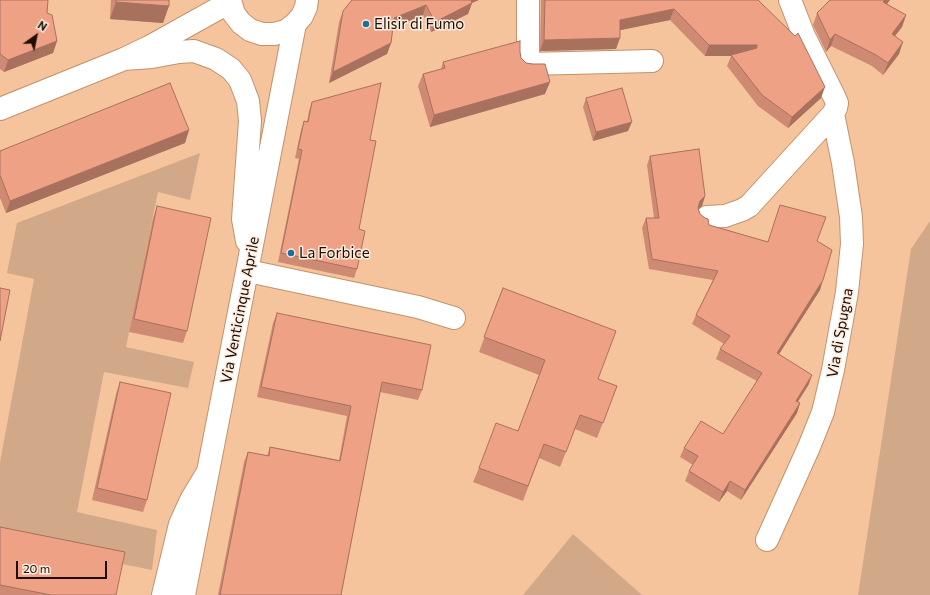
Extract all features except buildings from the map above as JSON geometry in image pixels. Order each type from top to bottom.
[{"type":"main road","points":[[0,109],[124,59],[149,47],[230,1],[234,14],[241,24],[250,30],[262,34],[274,34],[286,31],[295,24],[302,16],[307,0]]},
{"type":"main road","points":[[528,0],[528,64],[652,61]]},
{"type":"main road","name":"Via di Spugna","points":[[767,540],[809,447],[823,412],[834,370],[847,292],[852,244],[851,217],[843,162],[833,114],[836,106],[834,96],[804,36],[790,0]]},
{"type":"main road","name":"Via Venticinque Aprile","points":[[184,595],[295,24]]},
{"type":"main road","points":[[124,59],[194,51],[216,59],[230,69],[240,80],[248,101],[249,114],[243,218],[249,265],[418,307],[454,318]]},
{"type":"main road","points":[[707,217],[725,216],[749,206],[833,114]]},
{"type":"main road","points":[[163,595],[180,524],[191,500],[209,470]]},
{"type":"shaded area","points":[[200,153],[190,200],[158,192],[126,347],[194,362],[188,388],[104,372],[77,512],[157,530],[152,570],[0,539],[0,462],[34,279],[7,273],[17,223]]},
{"type":"shaded area","points":[[930,221],[930,595],[858,595],[911,249]]},
{"type":"shaded area","points":[[573,534],[642,595],[523,595]]},
{"type":"place","name":"Elisir di Fumo","points":[[366,24]]},
{"type":"place","name":"La Forbice","points":[[291,253]]}]
